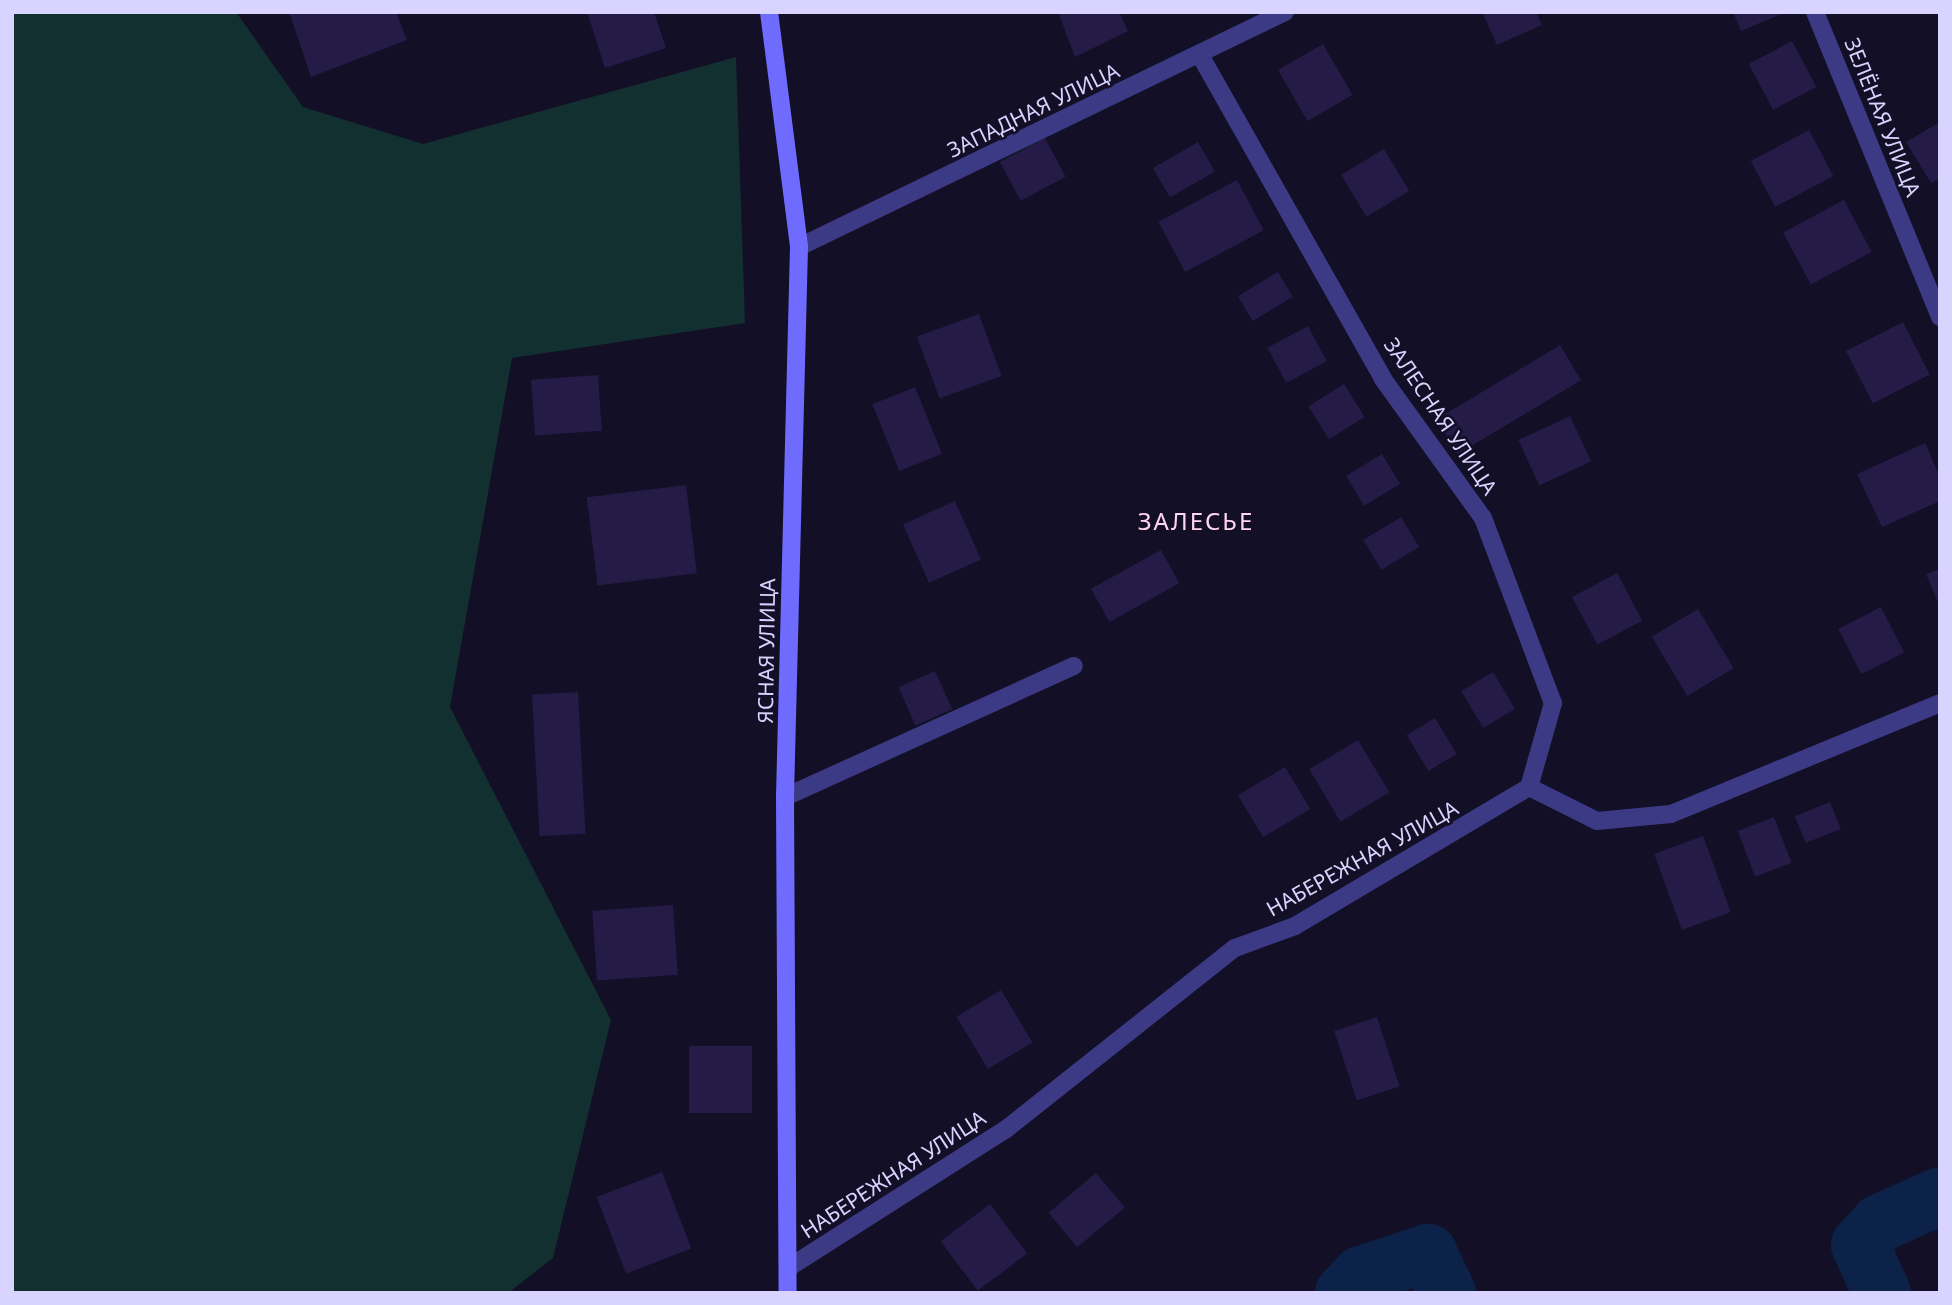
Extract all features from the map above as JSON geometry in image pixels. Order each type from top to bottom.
[{"type":"main road","name":"ЯСНАЯ УЛИЦА","points":[[769,12],[799,247],[785,797],[788,1293]]},
{"type":"street","name":"ЗАПАДНАЯ УЛИЦА","points":[[799,247],[1285,12]]},
{"type":"street","name":"ЗЕЛЁНАЯ УЛИЦА","points":[[1815,12],[1940,317]]},
{"type":"street","name":"ЗАЛЕСНАЯ УЛИЦА","points":[[1200,55],[1383,379],[1483,518],[1553,704],[1529,786]]},
{"type":"street","points":[[785,797],[1074,666]]},
{"type":"street","points":[[1529,786],[1597,821],[1671,814],[1940,704]]},
{"type":"street","name":"НАБЕРЕЖНАЯ УЛИЦА","points":[[788,1268],[1004,1130],[1235,948],[1295,926],[1529,786]]},
{"type":"green space","points":[[12,12],[236,12],[303,107],[423,144],[736,57],[745,323],[512,358],[450,707],[611,1020],[553,1258],[508,1293],[12,1293]]},
{"type":"building","points":[[289,12],[396,12],[407,40],[311,77]]},
{"type":"building","points":[[587,12],[654,12],[666,48],[605,68]]},
{"type":"building","points":[[1058,12],[1119,12],[1128,31],[1075,57]]},
{"type":"building","points":[[1482,12],[1536,12],[1542,25],[1497,45]]},
{"type":"building","points":[[1733,12],[1786,12],[1741,31]]},
{"type":"building","points":[[1792,41],[1816,87],[1773,110],[1749,64]]},
{"type":"building","points":[[1323,44],[1352,95],[1307,121],[1278,70]]},
{"type":"building","points":[[1940,122],[1940,178],[1931,183],[1906,142]]},
{"type":"building","points":[[1809,130],[1833,176],[1775,207],[1751,161]]},
{"type":"building","points":[[1045,138],[1066,177],[1021,201],[1000,162]]},
{"type":"building","points":[[1198,142],[1215,171],[1170,197],[1153,168]]},
{"type":"building","points":[[1384,149],[1409,191],[1366,217],[1341,175]]},
{"type":"building","points":[[1237,180],[1264,230],[1185,272],[1158,222]]},
{"type":"building","points":[[1844,200],[1872,252],[1811,284],[1783,232]]},
{"type":"building","points":[[1278,272],[1293,297],[1253,321],[1238,296]]},
{"type":"building","points":[[979,314],[1002,376],[940,399],[917,337]]},
{"type":"building","points":[[1903,322],[1930,375],[1873,404],[1846,351]]},
{"type":"building","points":[[1308,326],[1327,361],[1286,383],[1267,348]]},
{"type":"building","points":[[1560,345],[1581,380],[1458,454],[1437,419]]},
{"type":"building","points":[[598,375],[602,431],[535,436],[531,380]]},
{"type":"building","points":[[1344,384],[1365,417],[1329,439],[1308,406]]},
{"type":"building","points":[[915,387],[942,454],[899,471],[872,404]]},
{"type":"building","points":[[1570,416],[1591,461],[1539,485],[1518,440]]},
{"type":"building","points":[[1925,443],[1940,477],[1940,501],[1882,527],[1857,474]]},
{"type":"building","points":[[1382,454],[1400,484],[1364,506],[1346,476]]},
{"type":"building","points":[[686,485],[697,573],[598,586],[587,497]]},
{"type":"building","points":[[955,501],[981,559],[929,583],[903,524]]},
{"type":"building","points":[[1401,517],[1419,547],[1381,570],[1363,540]]},
{"type":"building","points":[[1161,550],[1179,583],[1109,622],[1091,589]]},
{"type":"building","points":[[1940,569],[1940,607],[1926,574]]},
{"type":"building","points":[[1617,573],[1642,621],[1597,645],[1572,597]]},
{"type":"building","points":[[1881,607],[1904,652],[1861,674],[1838,629]]},
{"type":"building","points":[[1698,609],[1734,668],[1687,696],[1652,637]]},
{"type":"building","points":[[935,671],[952,709],[916,726],[898,687]]},
{"type":"building","points":[[1493,672],[1515,709],[1483,728],[1461,691]]},
{"type":"building","points":[[578,692],[585,834],[539,836],[532,694]]},
{"type":"building","points":[[1435,718],[1457,754],[1428,771],[1407,735]]},
{"type":"building","points":[[1358,740],[1389,792],[1341,822],[1309,769]]},
{"type":"building","points":[[1285,767],[1310,809],[1263,837],[1238,795]]},
{"type":"building","points":[[1830,802],[1841,829],[1806,843],[1795,816]]},
{"type":"building","points":[[1774,817],[1792,863],[1755,877],[1738,831]]},
{"type":"building","points":[[1703,836],[1731,912],[1682,930],[1654,854]]},
{"type":"building","points":[[673,905],[678,975],[597,980],[592,911]]},
{"type":"building","points":[[1001,990],[1032,1042],[988,1069],[956,1017]]},
{"type":"building","points":[[1377,1017],[1400,1086],[1357,1100],[1334,1031]]},
{"type":"building","points":[[689,1046],[752,1046],[752,1113],[689,1113]]},
{"type":"building","points":[[662,1172],[691,1249],[626,1274],[597,1197]]},
{"type":"building","points":[[1096,1173],[1125,1207],[1077,1247],[1049,1213]]},
{"type":"building","points":[[990,1204],[1027,1254],[978,1291],[940,1241]]},
{"type":"waterway","points":[[1882,1293],[1860,1245],[1880,1223],[1940,1196]]},
{"type":"waterway","points":[[1344,1293],[1361,1275],[1428,1253],[1447,1293]]},
{"type":"district","name":"ЗАЛЕСЬЕ","points":[[1196,521]]}]
